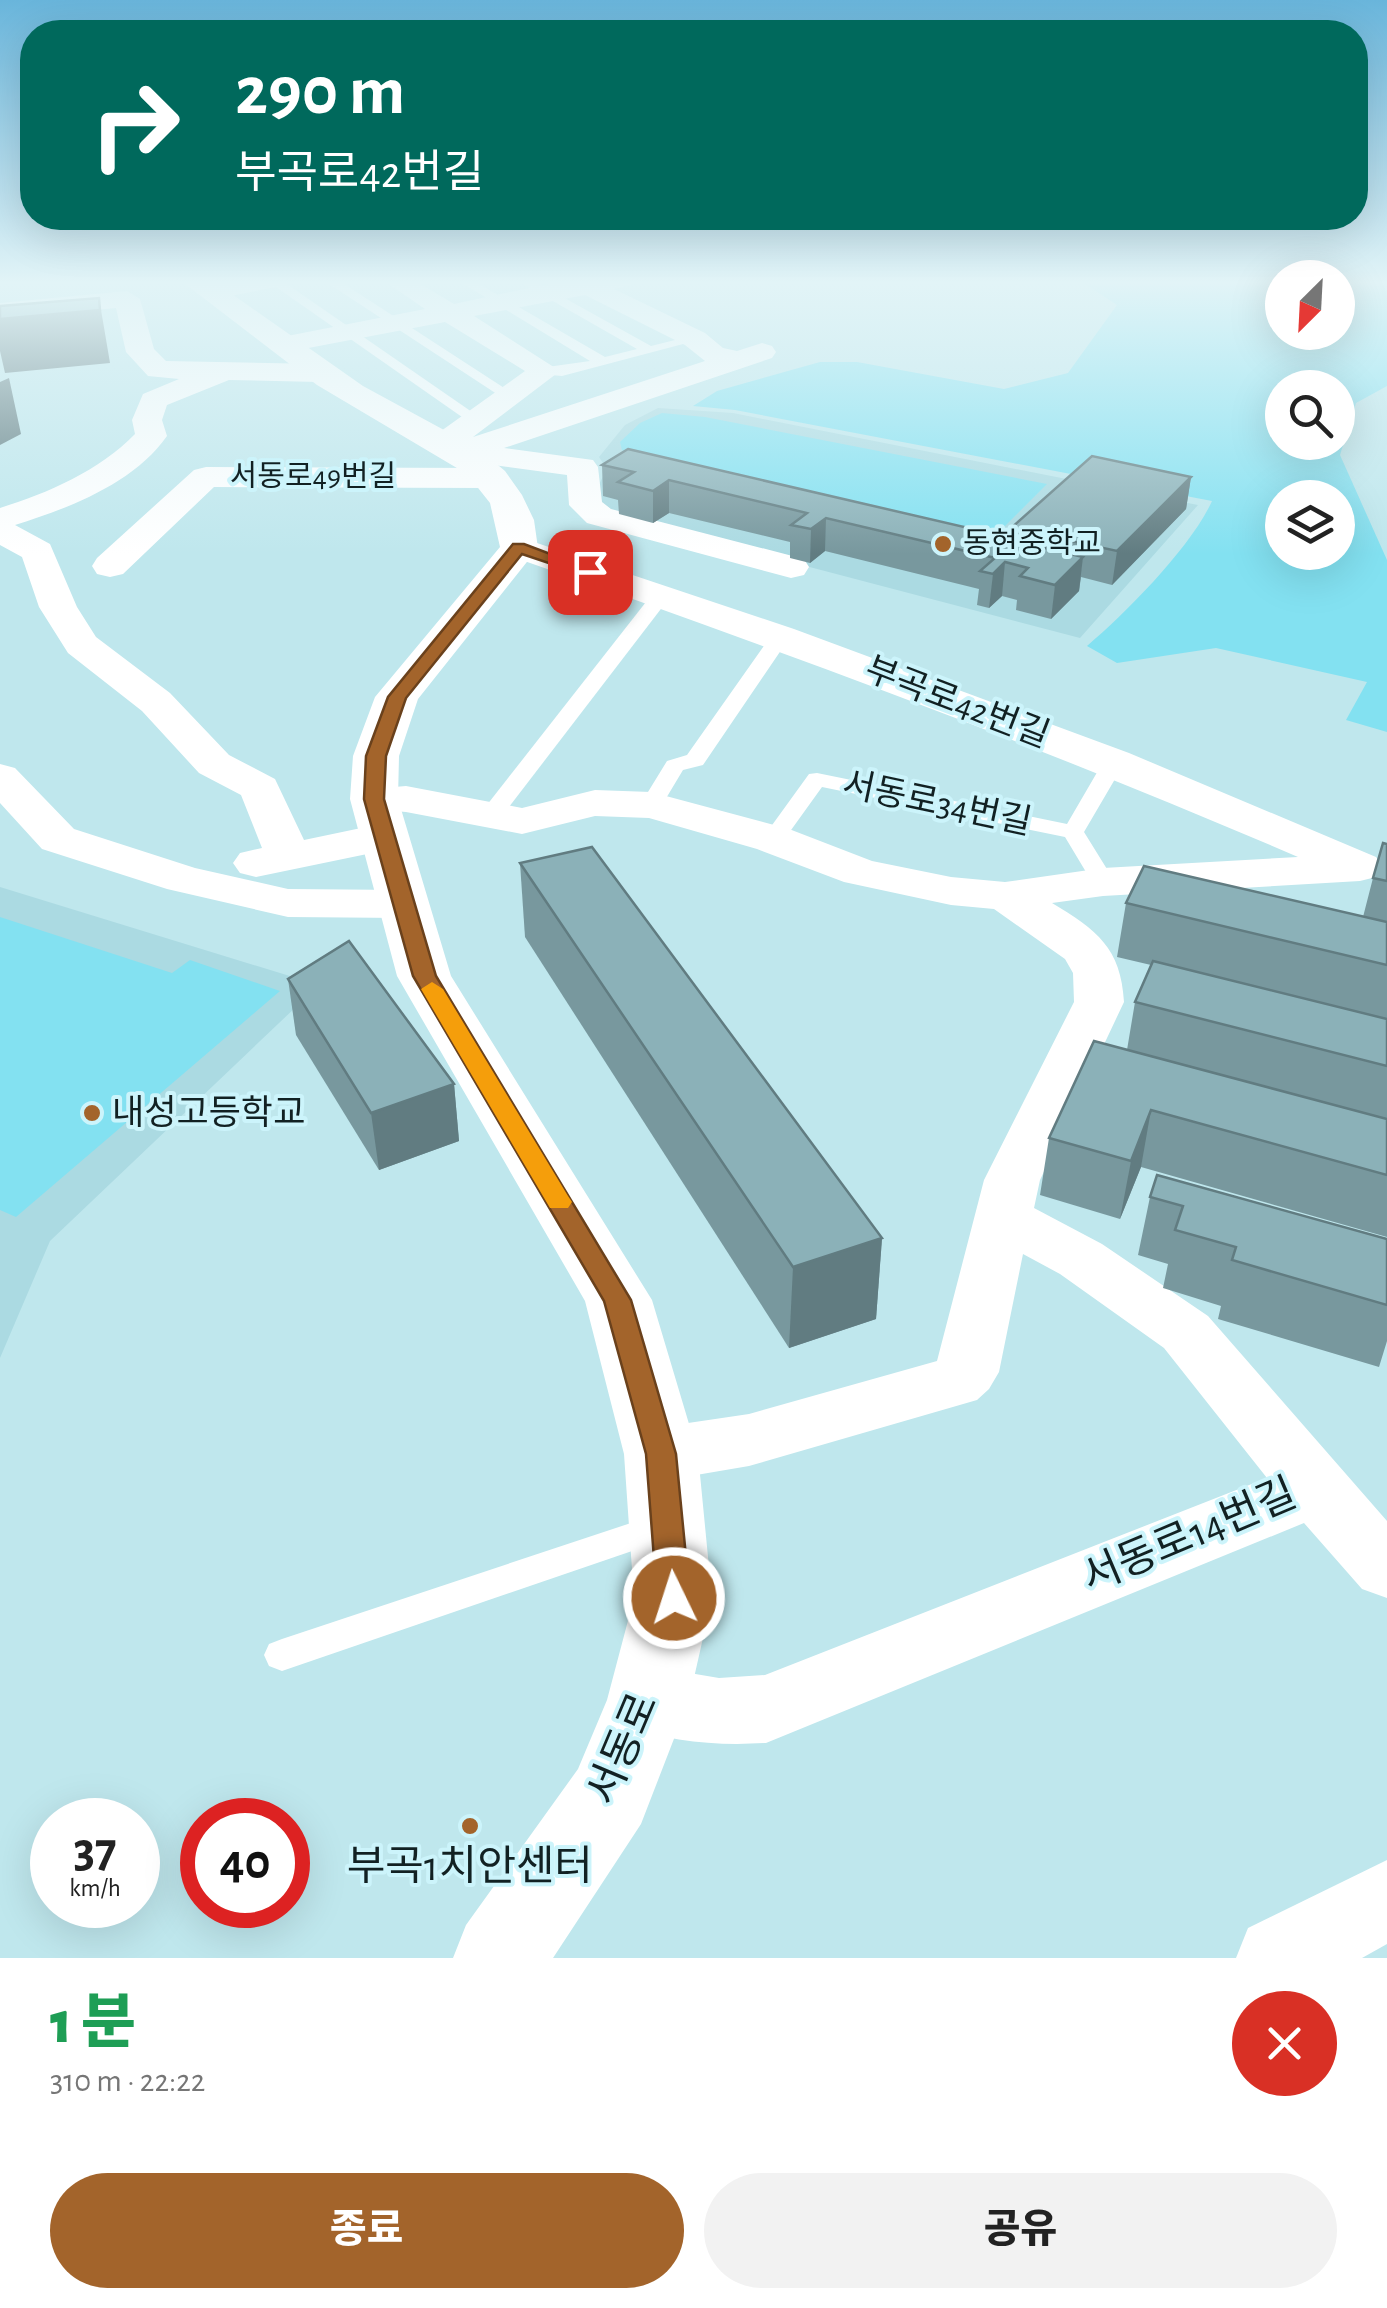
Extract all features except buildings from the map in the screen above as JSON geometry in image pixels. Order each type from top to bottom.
[{"type":"street","points":[[0,519],[135,456],[151,436],[147,420],[154,400],[223,371]]},
{"type":"street","points":[[338,371],[377,410],[468,449],[582,467]]},
{"type":"street","points":[[468,449],[511,397],[543,371]]},
{"type":"street","points":[[468,449],[704,371]]},
{"type":"street","points":[[651,405],[610,426],[582,467],[586,505],[598,516],[791,567]]},
{"type":"street","points":[[468,449],[518,520],[519,548]]},
{"type":"street","name":"서동로49번길","points":[[110,566],[206,477],[468,449]]},
{"type":"street","points":[[0,530],[38,551],[58,608],[82,645],[156,702],[214,764],[260,788],[289,856]]},
{"type":"street","name":"부곡로42번길","points":[[519,548],[780,637],[1114,762],[1374,872]]},
{"type":"street","name":"서동로","points":[[499,1958],[611,1795],[648,1700],[674,1598],[661,1454],[618,1300],[424,976],[379,818],[376,756],[397,697],[519,548]]},
{"type":"street","points":[[0,777],[58,839],[183,879],[288,903],[403,904]]},
{"type":"street","name":"서동로34번길","points":[[183,879],[289,856],[379,818],[406,799],[522,821],[596,804],[651,805],[772,839],[860,872],[951,892],[1005,896],[1104,882],[1374,872]]},
{"type":"street","points":[[661,1454],[749,1440],[954,1383],[967,1372],[1012,1180],[1099,1002],[1097,969],[1079,948],[1045,918],[1005,896]]},
{"type":"street","name":"서동로14번길","points":[[648,1700],[719,1712],[766,1708],[1276,1505],[1313,1486],[1186,1332],[1081,1259],[1001,1216]]},
{"type":"street","points":[[1313,1486],[1387,1568]]},
{"type":"street","points":[[1278,1958],[1387,1900]]},
{"type":"lane","points":[[471,371],[511,397]]},
{"type":"lane","points":[[491,816],[660,597]]},
{"type":"lane","points":[[651,805],[675,766],[695,760],[780,637]]},
{"type":"lane","name":"서동로34번길","points":[[1073,832],[1114,762]]},
{"type":"lane","name":"서동로34번길","points":[[772,839],[817,778],[1073,832],[1104,882]]},
{"type":"lane","points":[[282,1655],[668,1524]]},
{"type":"shaded area","points":[[787,371],[908,371],[1004,389],[1069,371],[1265,371],[1265,460],[1342,460],[1351,480],[1265,480],[1265,570],[1355,570],[1355,489],[1387,560],[1387,732],[1346,720],[1367,682],[1216,648],[1117,663],[1087,646],[1174,558],[1212,501],[735,410],[693,406],[717,391]]},
{"type":"shaded area","points":[[1355,371],[1387,371],[1387,386],[1355,406]]},
{"type":"shaded area","name":"동현중학교","points":[[658,408],[733,413],[1198,505],[1080,638],[604,513],[595,492],[607,469],[599,457],[625,425]]},
{"type":"shaded area","points":[[662,413],[705,417],[1047,484],[986,545],[646,462],[622,450],[620,442],[640,423]]},
{"type":"shaded area","name":"내성고등학교","points":[[0,887],[319,985],[50,1241],[0,1358]]},
{"type":"shaded area","name":"내성고등학교","points":[[0,917],[172,973],[190,960],[280,991],[16,1217],[0,1210]]},
{"type":"slow traffic","points":[[432,989],[559,1202]]},
{"type":"place","name":"동현중학교","points":[[943,544]]},
{"type":"place","name":"내성고등학교","points":[[92,1113]]},
{"type":"place","name":"부곡1치안센터","points":[[470,1826]]},
{"type":"route","points":[[590,572],[519,548],[397,697],[376,756],[374,799],[424,976],[618,1300],[661,1454],[674,1598]]}]
